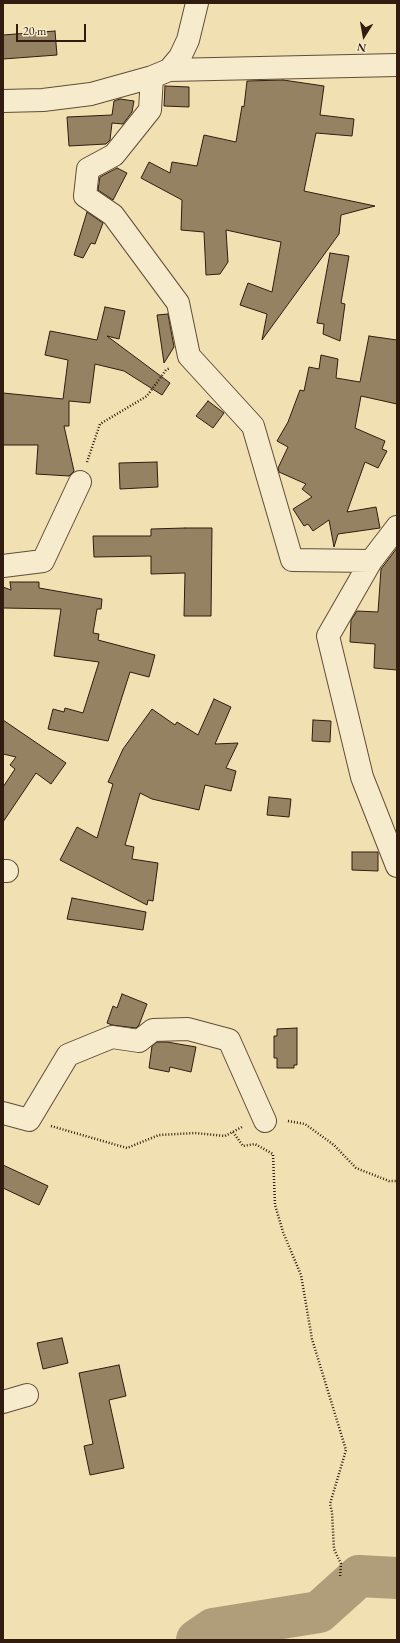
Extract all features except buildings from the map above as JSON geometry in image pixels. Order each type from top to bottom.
[{"type":"street","points":[[197,3],[188,40],[180,57],[160,74],[150,110],[114,155],[88,169],[86,196],[113,215],[178,303],[189,356],[253,426],[292,560],[371,561]]},
{"type":"street","points":[[3,101],[44,100],[91,94],[160,74],[397,65]]},
{"type":"street","points":[[3,566],[42,561],[80,482]]},
{"type":"street","points":[[397,527],[371,561],[328,636],[362,777],[397,866]]},
{"type":"street","points":[[3,1113],[29,1120],[68,1055],[112,1037],[139,1042],[153,1030],[188,1029],[229,1040],[265,1121]]},
{"type":"street","points":[[3,1402],[27,1395]]},
{"type":"path","points":[[80,482],[100,424],[147,396],[166,370],[189,356]]},
{"type":"path","points":[[29,1120],[127,1148],[159,1135],[195,1133],[225,1136],[255,1122],[284,1121],[305,1124],[334,1145],[356,1168],[389,1181],[397,1180]]},
{"type":"path","points":[[234,1132],[243,1146],[254,1144],[273,1154],[275,1205],[283,1232],[301,1276],[312,1339],[346,1450],[330,1504],[332,1512],[334,1549],[341,1564],[340,1577]]},
{"type":"waterway","points":[[197,1640],[213,1629],[319,1612],[359,1576],[397,1578]]}]
